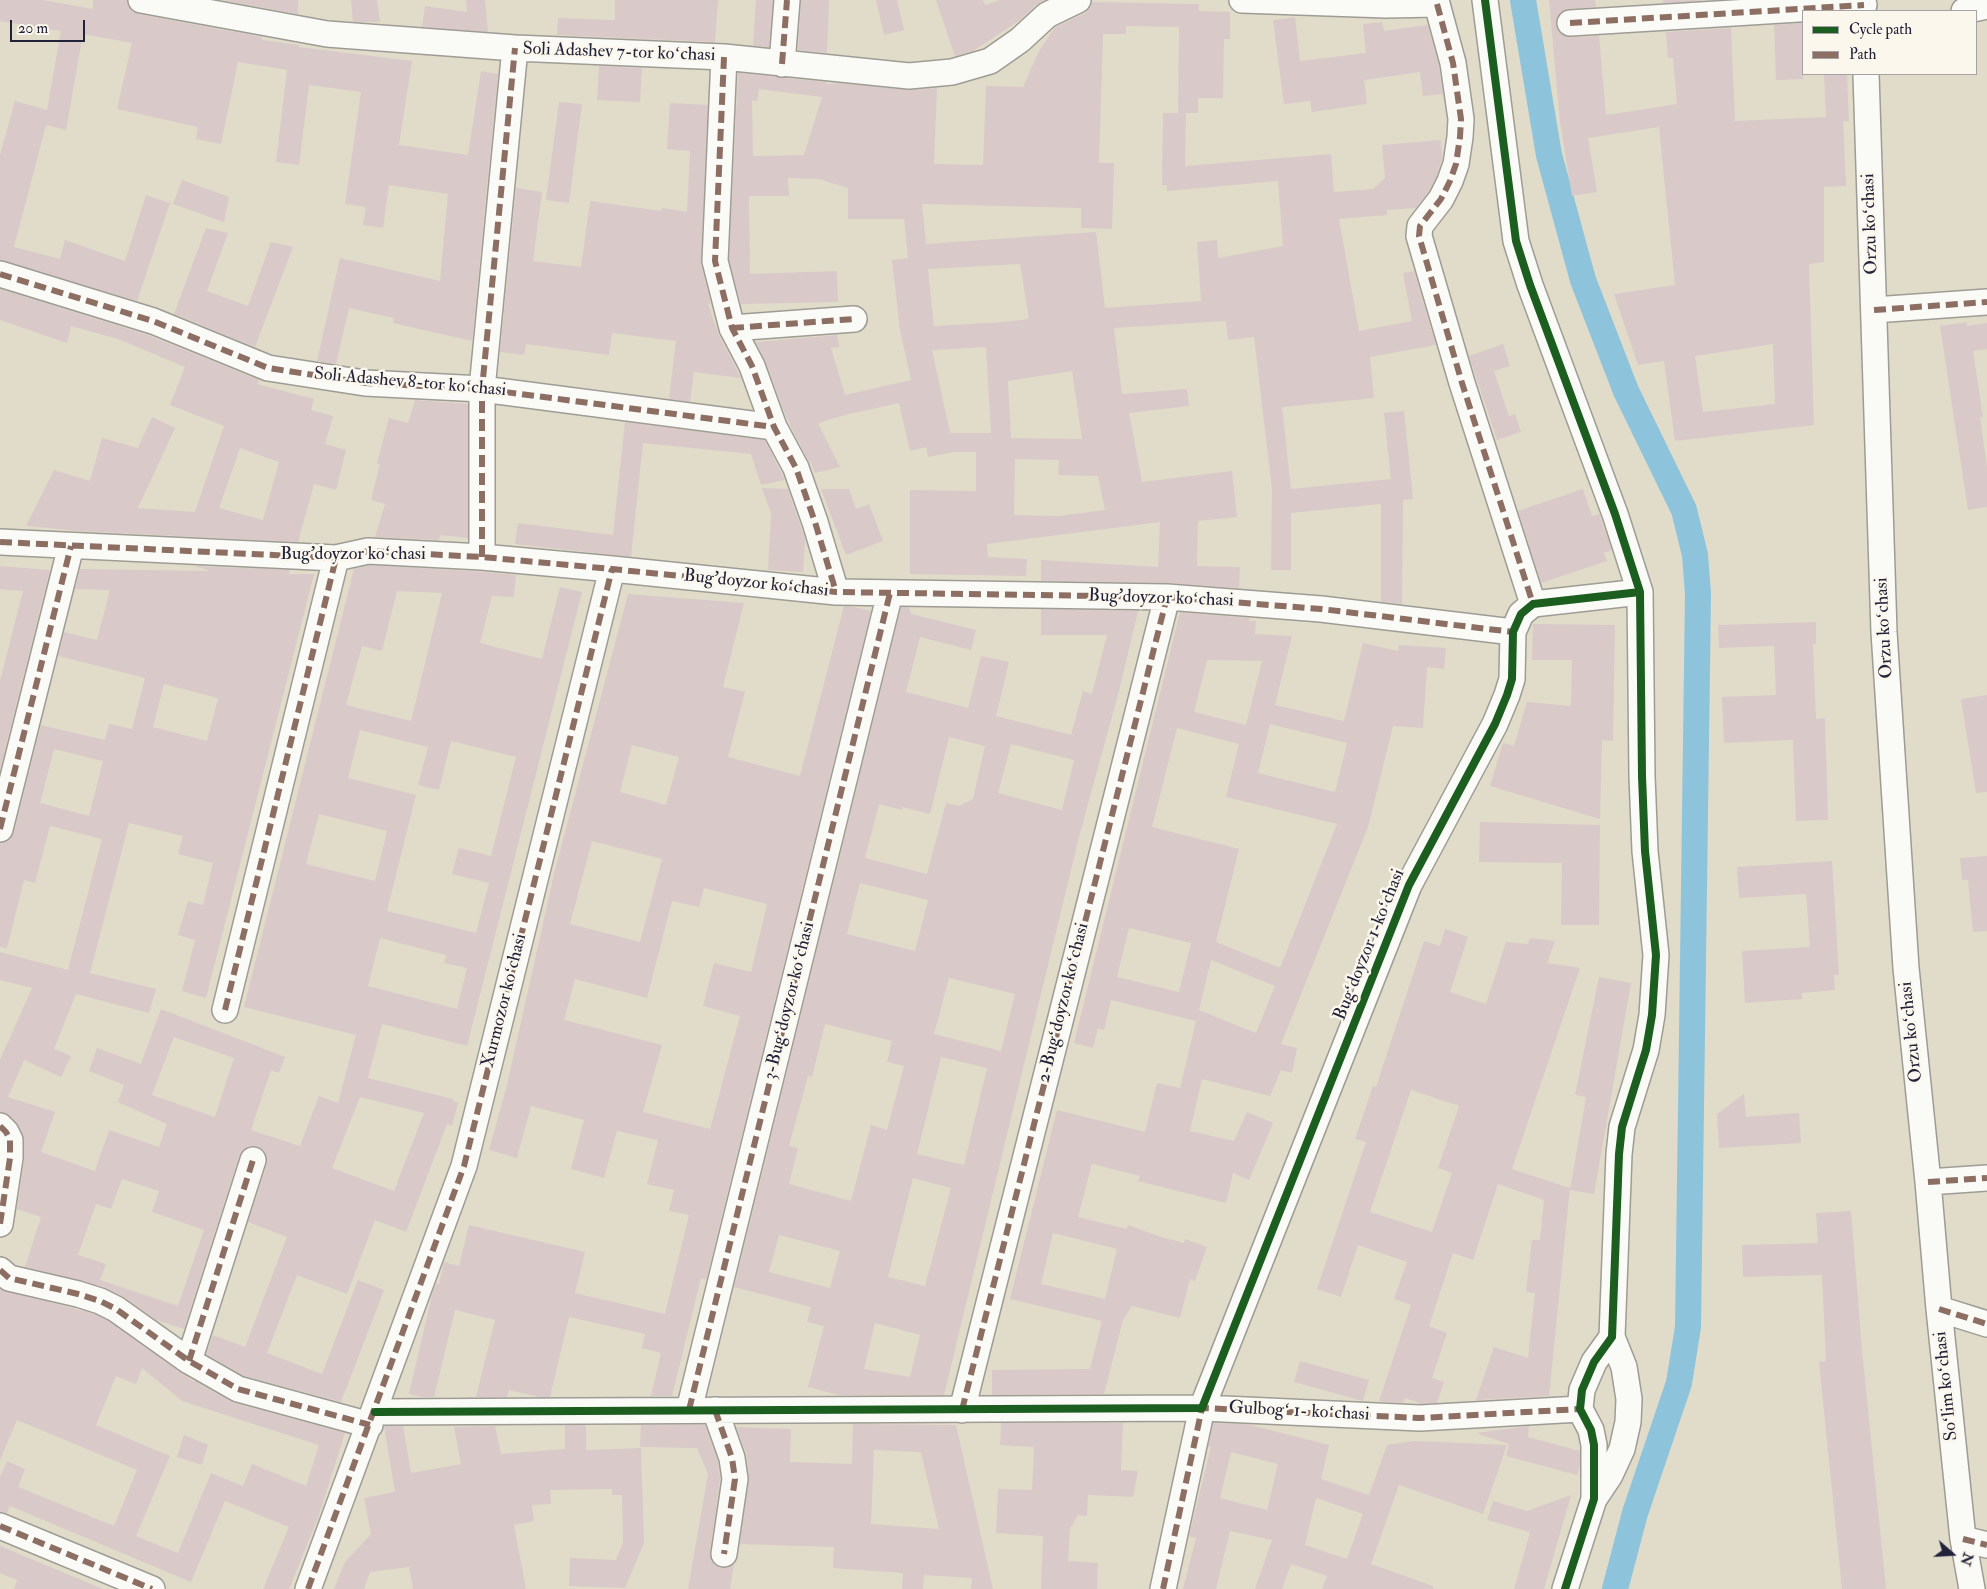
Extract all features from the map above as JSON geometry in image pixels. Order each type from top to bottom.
[{"type":"street","name":"Soli Adashev 7-tor koʻchasi","points":[[141,0],[327,34],[515,48],[724,57],[909,76],[952,72],[990,61],[1020,40],[1046,15],[1078,0]]},
{"type":"street","points":[[782,64],[787,0]]},
{"type":"street","points":[[1242,0],[1386,5],[1436,2],[1453,63],[1461,118],[1460,137],[1456,164],[1450,181],[1441,199],[1420,226],[1419,236],[1462,383],[1533,604],[1640,592]]},
{"type":"street","points":[[1485,0],[1516,242],[1530,286],[1615,514],[1640,592],[1642,776],[1645,852],[1656,955],[1652,1015],[1646,1050],[1622,1127],[1619,1154],[1612,1337],[1624,1367],[1629,1399],[1628,1422],[1622,1449],[1610,1475],[1594,1499],[1565,1589]]},
{"type":"street","points":[[1570,23],[1864,5]]},
{"type":"street","points":[[1969,10],[1987,6]]},
{"type":"street","points":[[482,557],[482,388],[515,48]]},
{"type":"street","points":[[724,57],[715,261],[732,328],[752,366],[774,427],[796,468],[816,522],[836,592]]},
{"type":"street","name":"Orzu koʻchasi","points":[[1866,75],[1884,632],[1906,968],[1928,1182]]},
{"type":"street","name":"Soli Adashev 8-tor koʻchasi","points":[[0,274],[153,321],[268,368],[365,383],[482,388],[774,427]]},
{"type":"street","points":[[1874,310],[1987,302]]},
{"type":"street","points":[[732,328],[854,319]]},
{"type":"street","name":"Bug'doyzor koʻchasi","points":[[0,542],[336,558],[368,551],[482,557],[836,592],[1167,597],[1321,609],[1513,632]]},
{"type":"street","points":[[0,829],[71,546]]},
{"type":"street","points":[[224,1010],[336,558]]},
{"type":"street","name":"Xurmozor koʻchasi","points":[[308,1589],[464,1166],[612,569]]},
{"type":"street","name":"3-Bugʻdoyzor koʻchasi","points":[[689,1410],[890,593]]},
{"type":"street","name":"2-Bugʻdoyzor koʻchasi","points":[[962,1410],[1167,597]]},
{"type":"street","name":"Bugʻdoyzor 1-koʻchasi","points":[[1202,1408],[1409,885],[1495,724],[1507,696],[1512,679],[1513,632],[1521,614],[1533,604]]},
{"type":"street","points":[[0,1126],[10,1140],[10,1158],[0,1224]]},
{"type":"street","points":[[189,1361],[253,1160]]},
{"type":"street","points":[[1928,1182],[1987,1178]]},
{"type":"street","name":"Soʻlim koʻchasi","points":[[1928,1182],[1938,1309],[1963,1538],[1972,1589]]},
{"type":"street","name":"Gulbogʻ 1- koʻchasi","points":[[0,1270],[9,1278],[78,1294],[108,1305],[128,1317],[189,1361],[238,1389],[372,1418],[689,1410],[1202,1408],[1420,1418],[1580,1409]]},
{"type":"street","points":[[1938,1309],[1987,1324]]},
{"type":"street","points":[[1594,1499],[1594,1445],[1590,1430],[1580,1409],[1582,1390],[1594,1362],[1612,1337]]},
{"type":"street","points":[[1163,1589],[1202,1408]]},
{"type":"street","points":[[714,1410],[732,1458],[735,1479],[724,1554]]},
{"type":"street","points":[[0,1526],[152,1589]]},
{"type":"street","points":[[1963,1538],[1987,1545]]},
{"type":"building","points":[[0,0],[43,0],[93,9],[93,0],[127,0],[131,11],[138,14],[262,37],[262,40],[299,45],[299,47],[412,61],[399,145],[468,155],[481,71],[498,74],[472,341],[393,323],[394,318],[349,308],[336,364],[317,361],[340,258],[440,281],[448,194],[389,185],[383,228],[363,225],[366,207],[345,204],[361,92],[309,85],[299,165],[276,162],[287,70],[238,62],[221,144],[196,139],[198,127],[117,109],[132,43],[83,34],[66,130],[46,125],[14,247],[60,259],[65,240],[125,261],[146,195],[170,203],[137,301],[0,260],[0,155],[15,101],[47,110],[61,31],[0,21]]},
{"type":"building","points":[[221,0],[298,0],[298,14]]},
{"type":"building","points":[[351,0],[377,0],[380,22],[353,22]]},
{"type":"building","points":[[466,0],[485,0],[488,32],[422,27],[425,6],[467,12]]},
{"type":"building","points":[[615,0],[718,0],[715,42],[557,35],[558,18],[615,20]]},
{"type":"building","points":[[756,0],[773,0],[769,47],[753,46]]},
{"type":"building","points":[[801,0],[829,0],[827,53],[798,50]]},
{"type":"building","points":[[876,0],[897,0],[904,30],[884,35]]},
{"type":"building","points":[[936,0],[983,0],[985,5],[1000,0],[1045,0],[1037,4],[1020,20],[973,51],[955,56]]},
{"type":"building","points":[[1549,0],[1595,0],[1596,7],[1562,11],[1557,17],[1556,24],[1558,31],[1564,36],[1599,36],[1606,115],[1677,104],[1673,58],[1668,58],[1666,32],[1731,28],[1735,121],[1826,117],[1824,75],[1847,75],[1849,121],[1843,121],[1846,186],[1824,187],[1824,262],[1809,264],[1814,425],[1675,441],[1664,361],[1638,365],[1614,294],[1675,285],[1659,127],[1588,138],[1597,192],[1572,196],[1560,122]],"holes":[[[1773,344],[1775,404],[1703,412],[1695,356]]]},
{"type":"building","points":[[1663,0],[1701,0],[1701,1],[1663,3]]},
{"type":"building","points":[[1092,2],[1199,4],[1199,11],[1230,12],[1230,39],[1224,39],[1223,98],[1198,98],[1198,113],[1186,113],[1185,166],[1331,154],[1334,192],[1373,189],[1385,178],[1382,145],[1441,140],[1442,158],[1437,175],[1429,191],[1416,208],[1387,210],[1387,215],[1339,219],[1359,331],[1412,321],[1403,273],[1414,271],[1436,345],[1370,357],[1374,398],[1282,407],[1291,489],[1391,479],[1384,413],[1404,411],[1413,499],[1403,500],[1402,604],[1381,602],[1381,504],[1291,513],[1291,570],[1271,570],[1272,489],[1254,337],[1228,340],[1226,321],[1114,328],[1122,394],[1187,389],[1189,406],[1129,413],[1142,482],[1232,471],[1237,517],[1198,521],[1197,566],[1240,567],[1239,588],[1167,583],[1041,581],[1041,560],[1158,567],[1160,522],[987,544],[988,557],[1027,559],[1026,576],[910,574],[910,490],[976,491],[976,452],[954,452],[928,457],[926,447],[910,451],[899,403],[818,423],[840,467],[815,473],[810,460],[810,464],[785,414],[756,342],[837,335],[839,347],[831,348],[845,395],[911,380],[900,330],[892,260],[908,258],[904,219],[848,219],[848,188],[819,179],[788,178],[789,196],[749,196],[750,274],[837,271],[838,302],[741,304],[729,260],[738,73],[827,82],[826,84],[841,83],[908,90],[937,88],[934,164],[983,165],[986,86],[1023,87],[1039,51],[1055,27],[1085,13],[1090,8]],"holes":[[[1126,26],[1179,27],[1178,113],[1163,113],[1162,185],[1167,185],[1167,191],[1278,181],[1283,246],[1218,258],[1217,240],[1197,242],[1201,301],[1105,308],[1096,232],[926,244],[922,204],[1081,208],[1081,228],[1112,229],[1114,163],[1099,163],[1103,34],[1126,34]],[[759,89],[822,97],[804,155],[753,156],[752,100],[757,101]],[[1020,264],[1029,319],[934,326],[928,269]],[[986,347],[991,433],[950,433],[932,350]],[[1072,371],[1082,439],[1011,438],[1008,381]],[[1015,459],[1059,460],[1058,475],[1098,476],[1105,510],[1059,516],[1014,515]]]},
{"type":"building","points":[[1295,17],[1300,61],[1366,53],[1363,24],[1382,22],[1384,31],[1428,25],[1439,66],[1443,94],[1423,96],[1420,72],[1364,80],[1367,104],[1312,112],[1310,101],[1284,104],[1273,20]]},
{"type":"building","points":[[1802,23],[1803,79],[1776,80],[1774,25]]},
{"type":"building","points":[[599,66],[642,68],[640,102],[597,100]]},
{"type":"building","points":[[559,102],[582,104],[569,203],[546,200]]},
{"type":"building","points":[[670,103],[708,105],[701,264],[711,304],[708,304],[719,335],[741,378],[694,372],[690,402],[669,399],[676,341],[612,333],[609,355],[526,344],[524,355],[500,352],[516,188],[542,192],[533,261],[581,267],[590,201],[661,211],[662,208],[687,212],[690,151],[667,149]]},
{"type":"building","points":[[182,180],[229,197],[224,222],[173,204]]},
{"type":"building","points":[[206,228],[228,233],[207,291],[248,306],[271,242],[293,247],[255,347],[174,314]]},
{"type":"building","points":[[0,289],[148,335],[259,380],[257,384],[314,399],[311,410],[333,416],[325,444],[346,450],[336,490],[314,484],[298,542],[79,531],[26,526],[54,470],[90,481],[102,438],[138,448],[152,417],[175,428],[138,508],[195,512],[224,426],[170,405],[185,367],[118,339],[71,326],[67,343],[0,320]],"holes":[[[240,448],[279,462],[263,520],[219,508]]]},
{"type":"building","points":[[1967,322],[1967,326],[1987,323],[1987,349],[1973,351],[1983,417],[1980,417],[1987,467],[1987,507],[1968,510],[1940,326]]},
{"type":"building","points":[[1503,344],[1510,366],[1494,371],[1509,416],[1515,414],[1521,432],[1497,440],[1469,356]]},
{"type":"building","points":[[415,400],[468,404],[468,538],[440,535],[439,540],[375,537],[385,504],[371,500],[380,464],[377,463],[389,418],[408,423]]},
{"type":"building","points":[[625,422],[765,440],[785,480],[761,485],[751,454],[643,443],[631,557],[515,544],[518,523],[613,535]]},
{"type":"building","points":[[762,488],[788,489],[805,539],[803,572],[768,570],[771,513]]},
{"type":"building","points":[[821,489],[849,489],[856,509],[869,504],[883,541],[846,555]]},
{"type":"building","points":[[1583,489],[1592,516],[1600,514],[1612,550],[1604,553],[1607,561],[1541,583],[1518,511]]},
{"type":"building","points":[[369,565],[516,575],[514,597],[492,596],[480,643],[542,659],[560,587],[582,592],[467,1046],[382,1024],[368,1078],[453,1099],[453,1101],[458,1103],[452,1126],[447,1124],[406,1232],[375,1220],[347,1294],[297,1275],[267,1353],[322,1374],[358,1280],[384,1290],[341,1402],[244,1376],[206,1354],[213,1335],[245,1347],[287,1237],[248,1222],[267,1164],[267,1156],[258,1147],[249,1146],[239,1156],[184,1329],[156,1320],[124,1297],[104,1287],[25,1267],[41,1217],[17,1209],[24,1160],[24,1140],[16,1122],[10,1116],[0,1112],[0,1060],[32,988],[0,980],[0,952],[68,970],[102,839],[50,826],[35,883],[24,880],[7,948],[0,947],[0,843],[10,839],[14,832],[41,725],[105,740],[109,724],[132,729],[145,678],[58,656],[64,632],[97,640],[110,590],[75,589],[80,569],[208,571],[194,566],[290,570],[289,574],[314,574],[206,998],[182,991],[195,940],[178,935],[188,901],[203,905],[213,863],[178,854],[183,836],[129,823],[90,973],[156,989],[149,1013],[76,994],[54,1049],[71,1056],[61,1077],[24,1060],[8,1097],[55,1112],[41,1152],[95,1171],[109,1130],[159,1147],[167,1124],[118,1102],[124,1085],[89,1071],[97,1048],[141,1064],[161,1009],[285,1057],[279,1073],[271,1070],[251,1130],[300,1146],[319,1096],[338,1103],[356,1035],[244,1007],[354,569]],"holes":[[[397,591],[442,593],[411,721],[346,705],[362,646],[382,651]],[[164,684],[218,698],[207,741],[153,727]],[[360,730],[428,747],[418,785],[439,790],[451,741],[516,757],[491,856],[459,848],[452,874],[489,883],[476,933],[387,911],[416,795],[348,778]],[[54,749],[103,761],[89,816],[40,803]],[[319,814],[387,831],[375,881],[306,864]],[[380,938],[446,955],[444,963],[467,968],[457,1009],[368,986]],[[174,1037],[234,1058],[215,1117],[152,1095]],[[360,1097],[424,1113],[394,1191],[332,1168]],[[122,1179],[159,1191],[152,1212],[204,1230],[178,1306],[100,1280],[106,1264],[78,1255],[96,1204],[111,1209]]]},
{"type":"building","points":[[0,566],[50,570],[0,770],[0,681],[23,591],[0,589]]},
{"type":"building","points":[[628,594],[744,603],[723,687],[745,692],[728,757],[800,776],[844,606],[871,611],[706,1280],[701,1278],[672,1396],[651,1396],[661,1353],[642,1348],[645,1334],[569,1317],[550,1397],[539,1397],[509,1390],[507,1397],[476,1397],[495,1320],[455,1310],[434,1397],[409,1394],[433,1291],[436,1284],[439,1284],[444,1262],[459,1266],[469,1225],[585,1252],[575,1293],[665,1314],[689,1215],[669,1211],[674,1190],[647,1184],[658,1140],[617,1131],[604,1178],[571,1169],[584,1120],[531,1106],[517,1158],[489,1150],[507,1085],[554,874]],"holes":[[[632,745],[679,757],[666,805],[620,792]],[[592,841],[662,859],[640,942],[570,924]],[[704,888],[767,904],[751,972],[714,963],[703,1006],[740,1016],[710,1129],[643,1112],[662,1045],[564,1020],[575,979],[647,998],[672,901],[699,907]]]},
{"type":"building","points":[[901,607],[909,607],[911,614],[976,630],[971,650],[920,637],[906,692],[968,708],[981,656],[1009,662],[996,716],[1071,735],[1083,691],[1092,694],[1107,635],[1041,635],[1041,609],[1138,611],[1119,691],[1079,837],[944,1395],[839,1395],[808,1387],[824,1326],[807,1322],[811,1307],[734,1287]],"holes":[[[949,737],[985,746],[973,799],[959,806],[946,803],[927,874],[865,858],[879,804],[902,810],[903,807],[930,814]],[[1011,744],[1074,760],[1062,810],[998,793]],[[860,883],[928,900],[915,951],[847,934]],[[949,978],[1015,994],[1001,1051],[934,1034]],[[825,1024],[892,1041],[887,1062],[904,1066],[887,1130],[871,1125],[851,1201],[789,1184],[798,1148],[789,1146],[808,1076],[812,1077]],[[941,1057],[987,1068],[964,1165],[917,1154]],[[913,1178],[951,1188],[925,1286],[888,1277]],[[779,1235],[840,1251],[830,1288],[769,1272]],[[875,1323],[920,1335],[910,1377],[864,1369]]]},
{"type":"building","points":[[1180,612],[1249,618],[1249,621],[1256,621],[1255,634],[1292,636],[1275,705],[1344,721],[1363,643],[1398,651],[1399,645],[1446,648],[1444,669],[1427,667],[1423,728],[1393,726],[1368,827],[1281,1044],[1297,1048],[1292,1073],[1281,1070],[1270,1096],[1202,1079],[1190,1131],[1234,1141],[1247,1112],[1273,1123],[1249,1180],[1233,1173],[1226,1203],[1138,1181],[1140,1176],[1092,1164],[1078,1217],[1127,1229],[1128,1225],[1161,1237],[1184,1243],[1185,1239],[1207,1247],[1195,1281],[1190,1279],[1180,1318],[1132,1306],[1123,1320],[1104,1394],[992,1395],[992,1370],[1090,1369],[1102,1321],[1010,1299],[1057,1110],[1145,1132],[1157,1083],[1180,1088],[1196,1021],[1111,1000],[1104,1030],[1098,1028],[1093,1048],[1074,1043]],"holes":[[[1207,660],[1262,661],[1246,725],[1194,712]],[[1270,724],[1347,743],[1335,792],[1258,773]],[[1177,728],[1239,744],[1226,797],[1337,824],[1280,968],[1216,942],[1239,849],[1152,827]],[[1129,928],[1191,943],[1179,992],[1117,977]],[[1211,960],[1275,986],[1256,1033],[1199,1010]],[[1053,1233],[1117,1249],[1105,1299],[1041,1284]]]},
{"type":"building","points":[[1816,622],[1816,644],[1813,644],[1816,719],[1825,718],[1828,820],[1796,821],[1793,740],[1724,743],[1722,697],[1776,695],[1774,646],[1719,648],[1718,625]]},
{"type":"building","points":[[1533,624],[1615,625],[1613,741],[1602,740],[1600,819],[1490,786],[1503,743],[1514,746],[1527,702],[1571,706],[1572,660],[1532,660]]},
{"type":"building","points":[[1987,695],[1987,792],[1976,793],[1961,699]]},
{"type":"building","points":[[1480,822],[1600,825],[1599,925],[1561,925],[1562,863],[1479,862]]},
{"type":"building","points":[[1987,856],[1987,931],[1973,932],[1968,880],[1962,880],[1960,858]]},
{"type":"building","points":[[1832,861],[1839,975],[1834,975],[1835,990],[1802,993],[1802,999],[1745,1003],[1742,951],[1810,947],[1806,894],[1739,898],[1737,867]]},
{"type":"building","points":[[1445,929],[1468,937],[1450,992],[1486,1004],[1506,942],[1528,944],[1530,938],[1555,941],[1547,963],[1580,968],[1512,1169],[1570,1188],[1549,1396],[1476,1400],[1494,1347],[1528,1358],[1535,1293],[1526,1292],[1532,1240],[1540,1240],[1544,1200],[1498,1184],[1473,1260],[1453,1253],[1429,1326],[1447,1333],[1432,1378],[1444,1382],[1437,1403],[1422,1404],[1405,1398],[1403,1403],[1379,1401],[1411,1305],[1394,1299],[1407,1262],[1358,1245],[1341,1297],[1317,1289],[1366,1142],[1355,1139],[1373,1086],[1376,1087],[1424,941],[1440,946]],"holes":[[[1411,1090],[1459,1106],[1438,1168],[1452,1173],[1432,1232],[1370,1212]]]},
{"type":"building","points":[[1599,977],[1631,983],[1594,1194],[1570,1190],[1586,1097],[1575,1095]]},
{"type":"building","points":[[1744,1094],[1746,1117],[1799,1113],[1801,1143],[1719,1148],[1717,1114]]},
{"type":"building","points":[[1851,1211],[1862,1350],[1886,1589],[1842,1589],[1819,1362],[1826,1361],[1822,1275],[1743,1277],[1742,1245],[1818,1243],[1816,1213]]},
{"type":"building","points":[[0,1289],[95,1314],[109,1321],[194,1382],[231,1402],[345,1433],[318,1518],[289,1589],[263,1589],[289,1527],[225,1501],[191,1582],[10,1506],[7,1513],[0,1512],[0,1477],[7,1461],[25,1469],[18,1487],[114,1526],[137,1470],[17,1420],[0,1460]],"holes":[[[142,1368],[182,1401],[319,1445],[306,1486],[252,1464],[243,1486],[211,1473],[178,1553],[136,1536],[170,1456],[96,1425],[116,1376],[136,1384]]]},
{"type":"building","points":[[1300,1361],[1369,1380],[1363,1401],[1294,1382]]},
{"type":"building","points":[[1001,1423],[1123,1423],[1121,1470],[1138,1471],[1133,1497],[1088,1495],[1087,1516],[1078,1515],[1070,1529],[1068,1561],[1098,1563],[1097,1589],[1041,1589],[1043,1536],[996,1533],[998,1489],[1032,1490],[1034,1447],[1000,1445]]},
{"type":"building","points":[[1213,1423],[1246,1424],[1329,1445],[1321,1479],[1369,1495],[1387,1445],[1414,1441],[1507,1445],[1483,1514],[1399,1485],[1371,1564],[1433,1586],[1433,1589],[1322,1589],[1327,1576],[1291,1564],[1282,1589],[1255,1589],[1272,1540],[1230,1531],[1216,1589],[1183,1589],[1196,1538],[1189,1536],[1211,1447],[1208,1447]],"holes":[[[1231,1452],[1278,1464],[1267,1510],[1220,1498]],[[1316,1498],[1363,1514],[1347,1559],[1305,1545]]]},
{"type":"building","points":[[853,1424],[956,1425],[993,1589],[971,1589],[972,1578],[924,1575],[923,1589],[902,1589],[903,1573],[833,1568],[834,1547],[740,1544],[749,1477],[746,1453],[736,1427],[791,1429],[790,1462],[852,1464]],"holes":[[[874,1450],[921,1452],[939,1529],[871,1524]]]},
{"type":"building","points":[[565,1425],[586,1425],[586,1450],[641,1448],[644,1543],[625,1588],[569,1586],[570,1558],[616,1560],[623,1543],[622,1495],[612,1495],[612,1489],[550,1490],[551,1504],[532,1505],[534,1521],[514,1525],[526,1589],[413,1589],[409,1567],[370,1572],[364,1589],[334,1589],[345,1562],[371,1534],[364,1498],[395,1492],[384,1426],[403,1426],[411,1473],[461,1464],[454,1427],[495,1426],[501,1454],[565,1449]]},
{"type":"building","points":[[641,1425],[705,1425],[718,1461],[720,1479],[710,1552],[711,1559],[715,1565],[721,1568],[734,1564],[730,1589],[688,1589],[708,1474],[697,1448],[640,1447]]},
{"type":"building","points":[[1529,1426],[1528,1437],[1580,1451],[1580,1466],[1577,1475],[1506,1456],[1509,1444],[1476,1433]]},
{"type":"building","points":[[184,1435],[208,1445],[202,1465],[177,1457]]},
{"type":"building","points":[[1571,1495],[1544,1589],[1514,1589],[1530,1532],[1487,1520],[1493,1501],[1527,1511]]},
{"type":"building","points":[[0,1546],[103,1589],[14,1589],[17,1580],[0,1573]]},
{"type":"waterway","points":[[1523,0],[1549,155],[1583,280],[1626,391],[1684,510],[1695,555],[1698,594],[1688,1327],[1679,1383],[1635,1513],[1615,1589]]},
{"type":"marked path","points":[[782,64],[787,0]]},
{"type":"marked path","points":[[1437,4],[1453,63],[1461,119],[1460,137],[1456,164],[1450,181],[1441,199],[1420,226],[1419,236],[1462,383],[1533,604]]},
{"type":"marked path","points":[[1570,23],[1864,5]]},
{"type":"marked path","points":[[482,557],[482,389],[515,48]]},
{"type":"marked path","points":[[724,57],[715,261],[732,328],[752,366],[774,427],[796,468],[815,522],[836,592]]},
{"type":"marked path","points":[[0,274],[153,321],[268,368],[365,383],[482,389],[774,427]]},
{"type":"marked path","points":[[1874,310],[1987,302]]},
{"type":"marked path","points":[[732,328],[854,319]]},
{"type":"marked path","points":[[0,542],[336,558],[368,551],[482,557],[836,592],[1167,597],[1321,609],[1513,632]]},
{"type":"marked path","points":[[0,829],[71,546]]},
{"type":"marked path","points":[[225,1010],[336,558]]},
{"type":"marked path","points":[[308,1589],[464,1166],[612,569]]},
{"type":"marked path","points":[[689,1410],[890,593]]},
{"type":"marked path","points":[[962,1410],[1167,597]]},
{"type":"marked path","points":[[0,1126],[10,1140],[10,1158],[0,1224]]},
{"type":"marked path","points":[[189,1361],[253,1160]]},
{"type":"marked path","points":[[1928,1182],[1987,1178]]},
{"type":"marked path","points":[[0,1270],[9,1278],[100,1301],[116,1309],[189,1361],[238,1389],[370,1425]]},
{"type":"marked path","points":[[1939,1309],[1987,1324]]},
{"type":"marked path","points":[[1163,1589],[1202,1408],[1420,1418],[1580,1409]]},
{"type":"marked path","points":[[715,1410],[732,1458],[735,1479],[724,1554]]},
{"type":"marked path","points":[[0,1526],[152,1589]]},
{"type":"marked path","points":[[1963,1539],[1987,1545]]},
{"type":"cycle path","points":[[1485,0],[1516,241],[1530,285],[1615,514],[1640,592],[1642,776],[1645,851],[1656,955],[1652,1015],[1646,1050],[1622,1127],[1619,1154],[1612,1337],[1594,1362],[1582,1390],[1580,1409],[1591,1430],[1594,1445],[1594,1499],[1565,1589]]},
{"type":"cycle path","points":[[375,1412],[1202,1408],[1409,885],[1495,724],[1507,695],[1512,679],[1513,632],[1521,614],[1533,604],[1640,592]]}]
